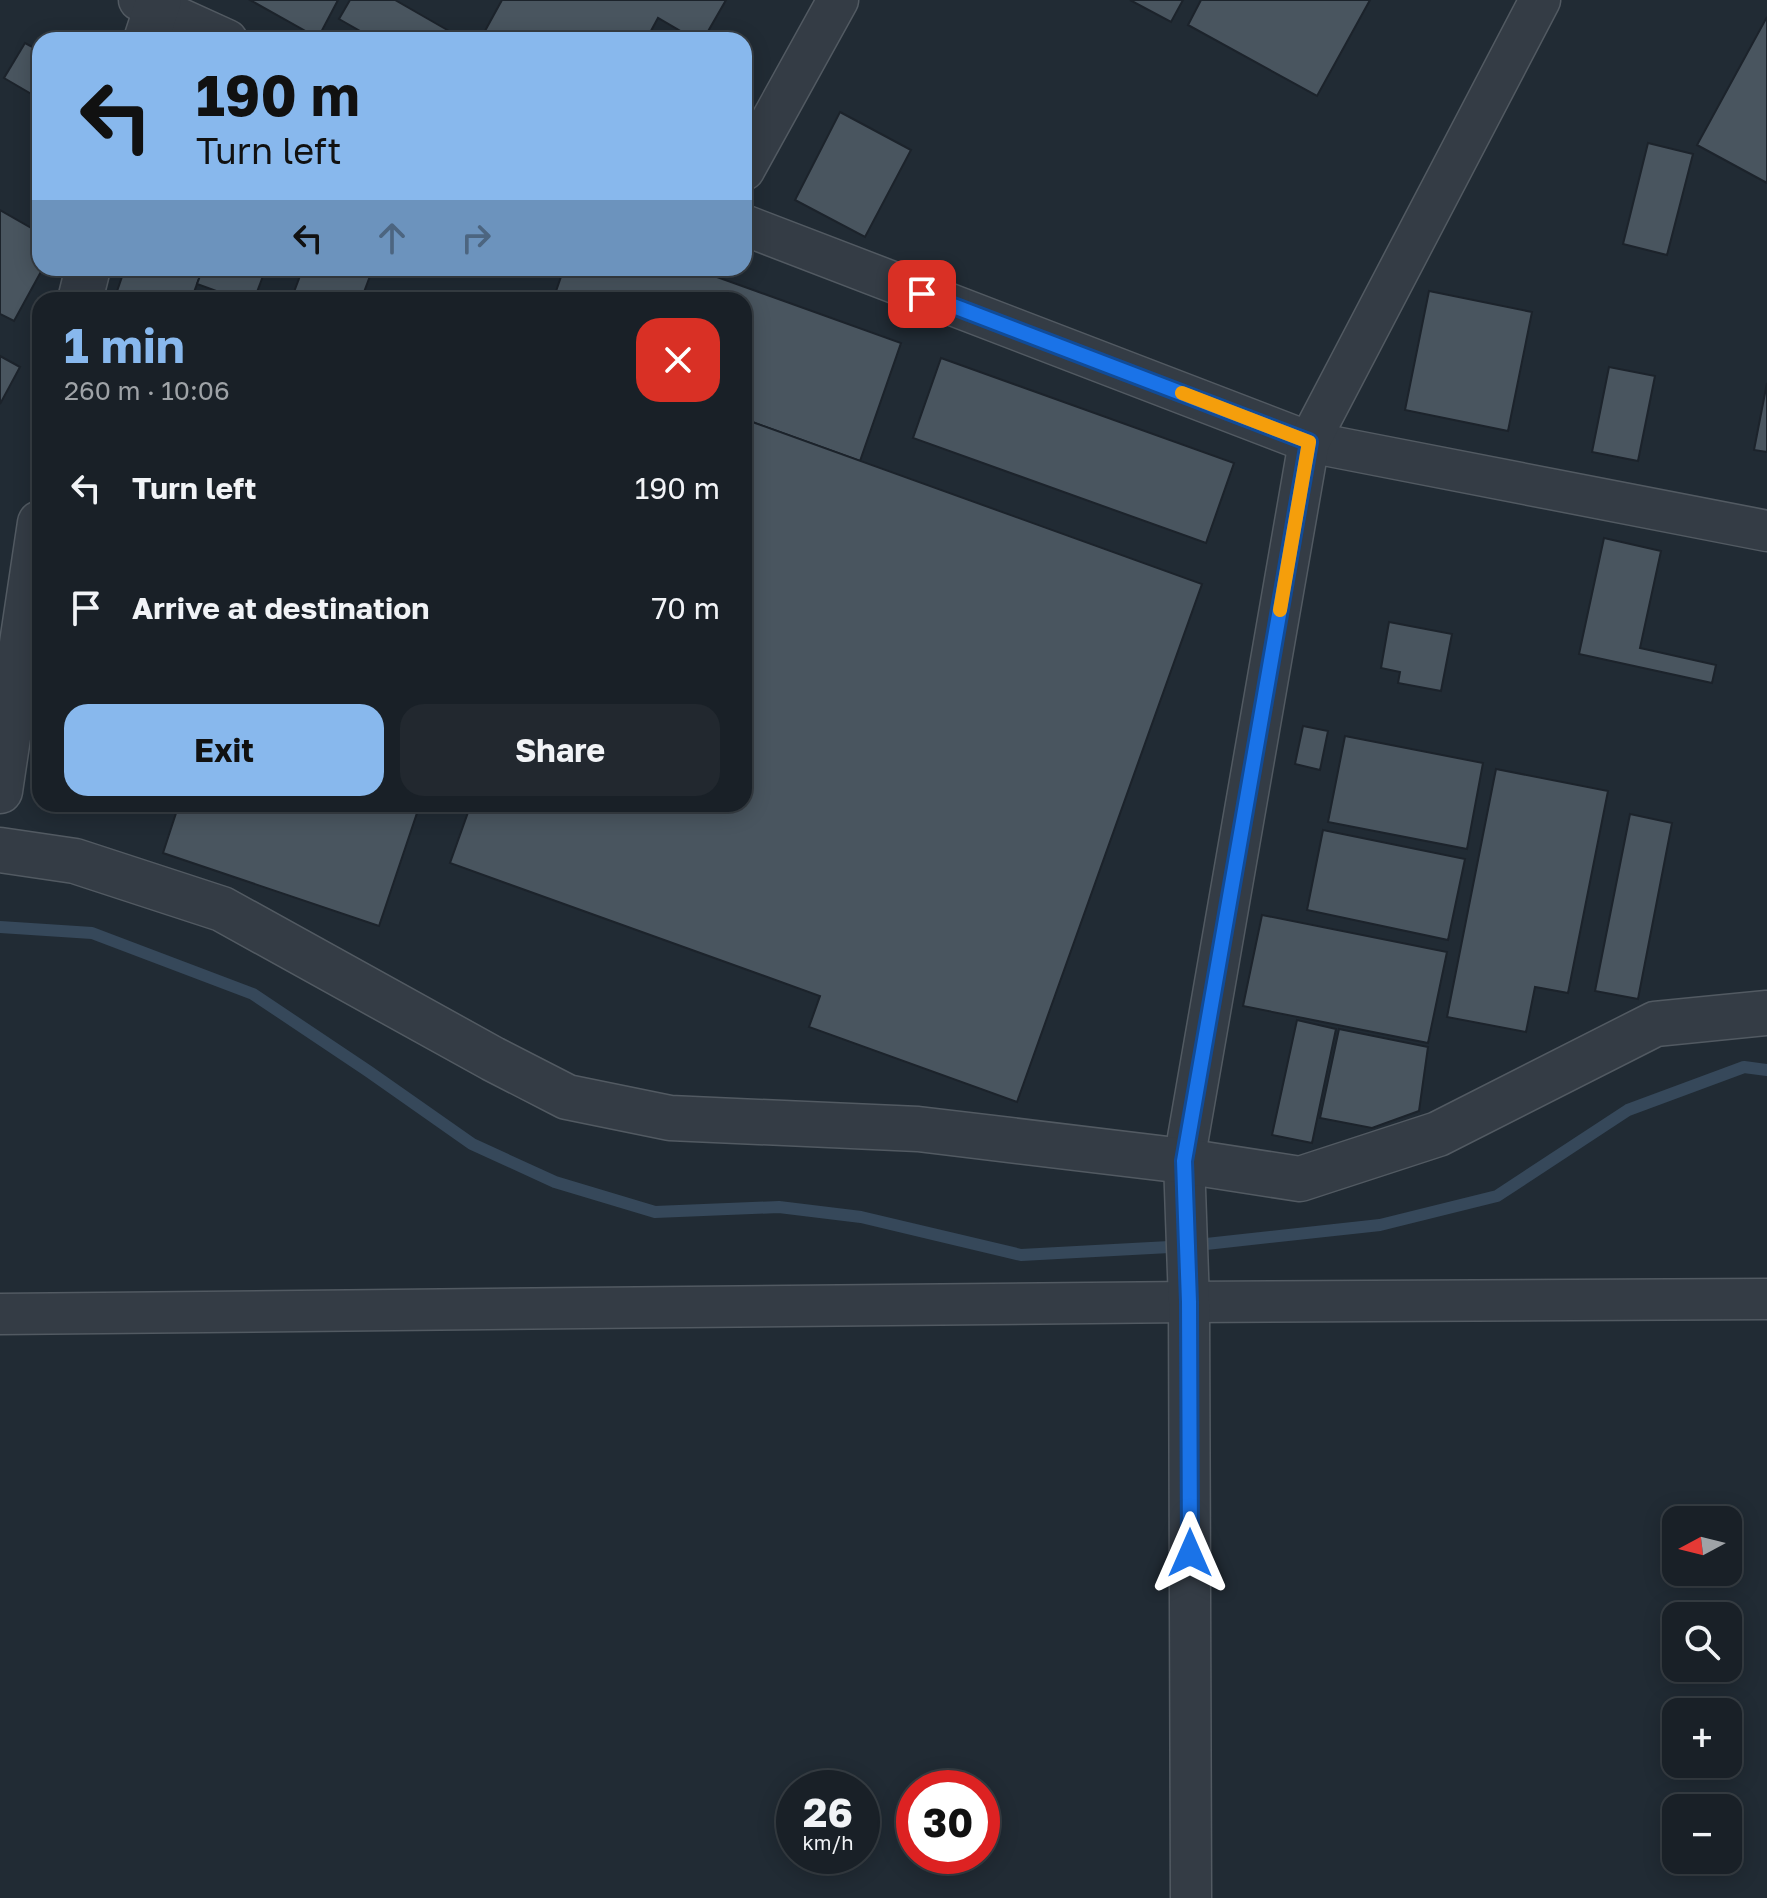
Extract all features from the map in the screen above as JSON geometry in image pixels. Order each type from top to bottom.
[{"type":"street","points":[[752,156],[838,0]]},
{"type":"street","points":[[1191,1898],[1189,1302],[1184,1161],[1309,442],[1540,0]]},
{"type":"street","points":[[150,12],[205,32]]},
{"type":"street","points":[[752,228],[1309,442],[1767,531]]},
{"type":"street","points":[[0,791],[32,577]]},
{"type":"street","points":[[0,850],[75,861],[222,909],[567,1097],[670,1118],[918,1129],[1184,1161],[1300,1179],[1438,1134],[1655,1024],[1767,1013]]},
{"type":"street","points":[[0,1314],[1767,1299]]},
{"type":"building","points":[[250,0],[338,0],[321,32],[307,32]]},
{"type":"building","points":[[350,0],[395,0],[451,32],[362,32],[339,19]]},
{"type":"building","points":[[502,0],[726,0],[708,32],[682,32],[658,18],[650,32],[484,32]]},
{"type":"building","points":[[1130,0],[1183,0],[1171,22]]},
{"type":"building","points":[[1201,0],[1370,0],[1317,96],[1188,25]]},
{"type":"building","points":[[1767,17],[1767,183],[1697,145]]},
{"type":"building","points":[[25,43],[32,47],[32,94],[4,78]]},
{"type":"building","points":[[840,112],[911,150],[865,237],[795,200]]},
{"type":"building","points":[[1648,143],[1693,154],[1667,255],[1623,244]]},
{"type":"building","points":[[0,210],[32,228],[32,276],[39,276],[14,321],[0,314]]},
{"type":"building","points":[[122,276],[200,276],[194,292],[117,292]]},
{"type":"building","points":[[200,276],[263,276],[257,292],[219,292],[197,284]]},
{"type":"building","points":[[300,276],[370,276],[364,292],[294,292]]},
{"type":"building","points":[[561,276],[714,276],[901,343],[860,461],[752,422],[752,292],[556,292]]},
{"type":"building","points":[[1429,291],[1532,312],[1508,431],[1405,410]]},
{"type":"building","points":[[0,356],[20,367],[0,404]]},
{"type":"building","points":[[941,358],[1234,463],[1206,543],[913,438]]},
{"type":"building","points":[[1609,367],[1655,376],[1638,461],[1592,452]]},
{"type":"building","points":[[1767,383],[1767,452],[1754,450]]},
{"type":"building","points":[[752,422],[1202,584],[1017,1102],[809,1027],[820,996],[450,863],[468,812],[752,812]]},
{"type":"building","points":[[1604,538],[1661,551],[1640,648],[1716,665],[1712,683],[1579,654]]},
{"type":"building","points":[[1389,622],[1452,634],[1441,691],[1398,683],[1400,672],[1381,668]]},
{"type":"building","points":[[1303,726],[1328,731],[1320,770],[1295,764]]},
{"type":"building","points":[[1345,736],[1483,763],[1467,849],[1328,822]]},
{"type":"building","points":[[1496,769],[1608,791],[1568,993],[1535,987],[1526,1032],[1447,1017]]},
{"type":"building","points":[[176,812],[417,812],[379,926],[163,853]]},
{"type":"building","points":[[1630,814],[1672,823],[1638,999],[1595,991]]},
{"type":"building","points":[[1323,830],[1465,859],[1448,940],[1307,910]]},
{"type":"building","points":[[1262,915],[1447,952],[1428,1043],[1243,1006]]},
{"type":"building","points":[[1297,1020],[1336,1029],[1312,1143],[1272,1135]]},
{"type":"building","points":[[1339,1029],[1428,1047],[1419,1111],[1372,1128],[1320,1118]]},
{"type":"waterway","points":[[0,927],[92,933],[253,994],[472,1144],[555,1182],[655,1212],[779,1207],[861,1217],[1021,1255],[1188,1246],[1380,1225],[1497,1196],[1628,1110],[1744,1067],[1767,1070]]},
{"type":"slow traffic","points":[[1182,393],[1309,442],[1280,610]]},
{"type":"route","points":[[922,294],[1309,442],[1184,1161],[1189,1302],[1190,1553]]}]
